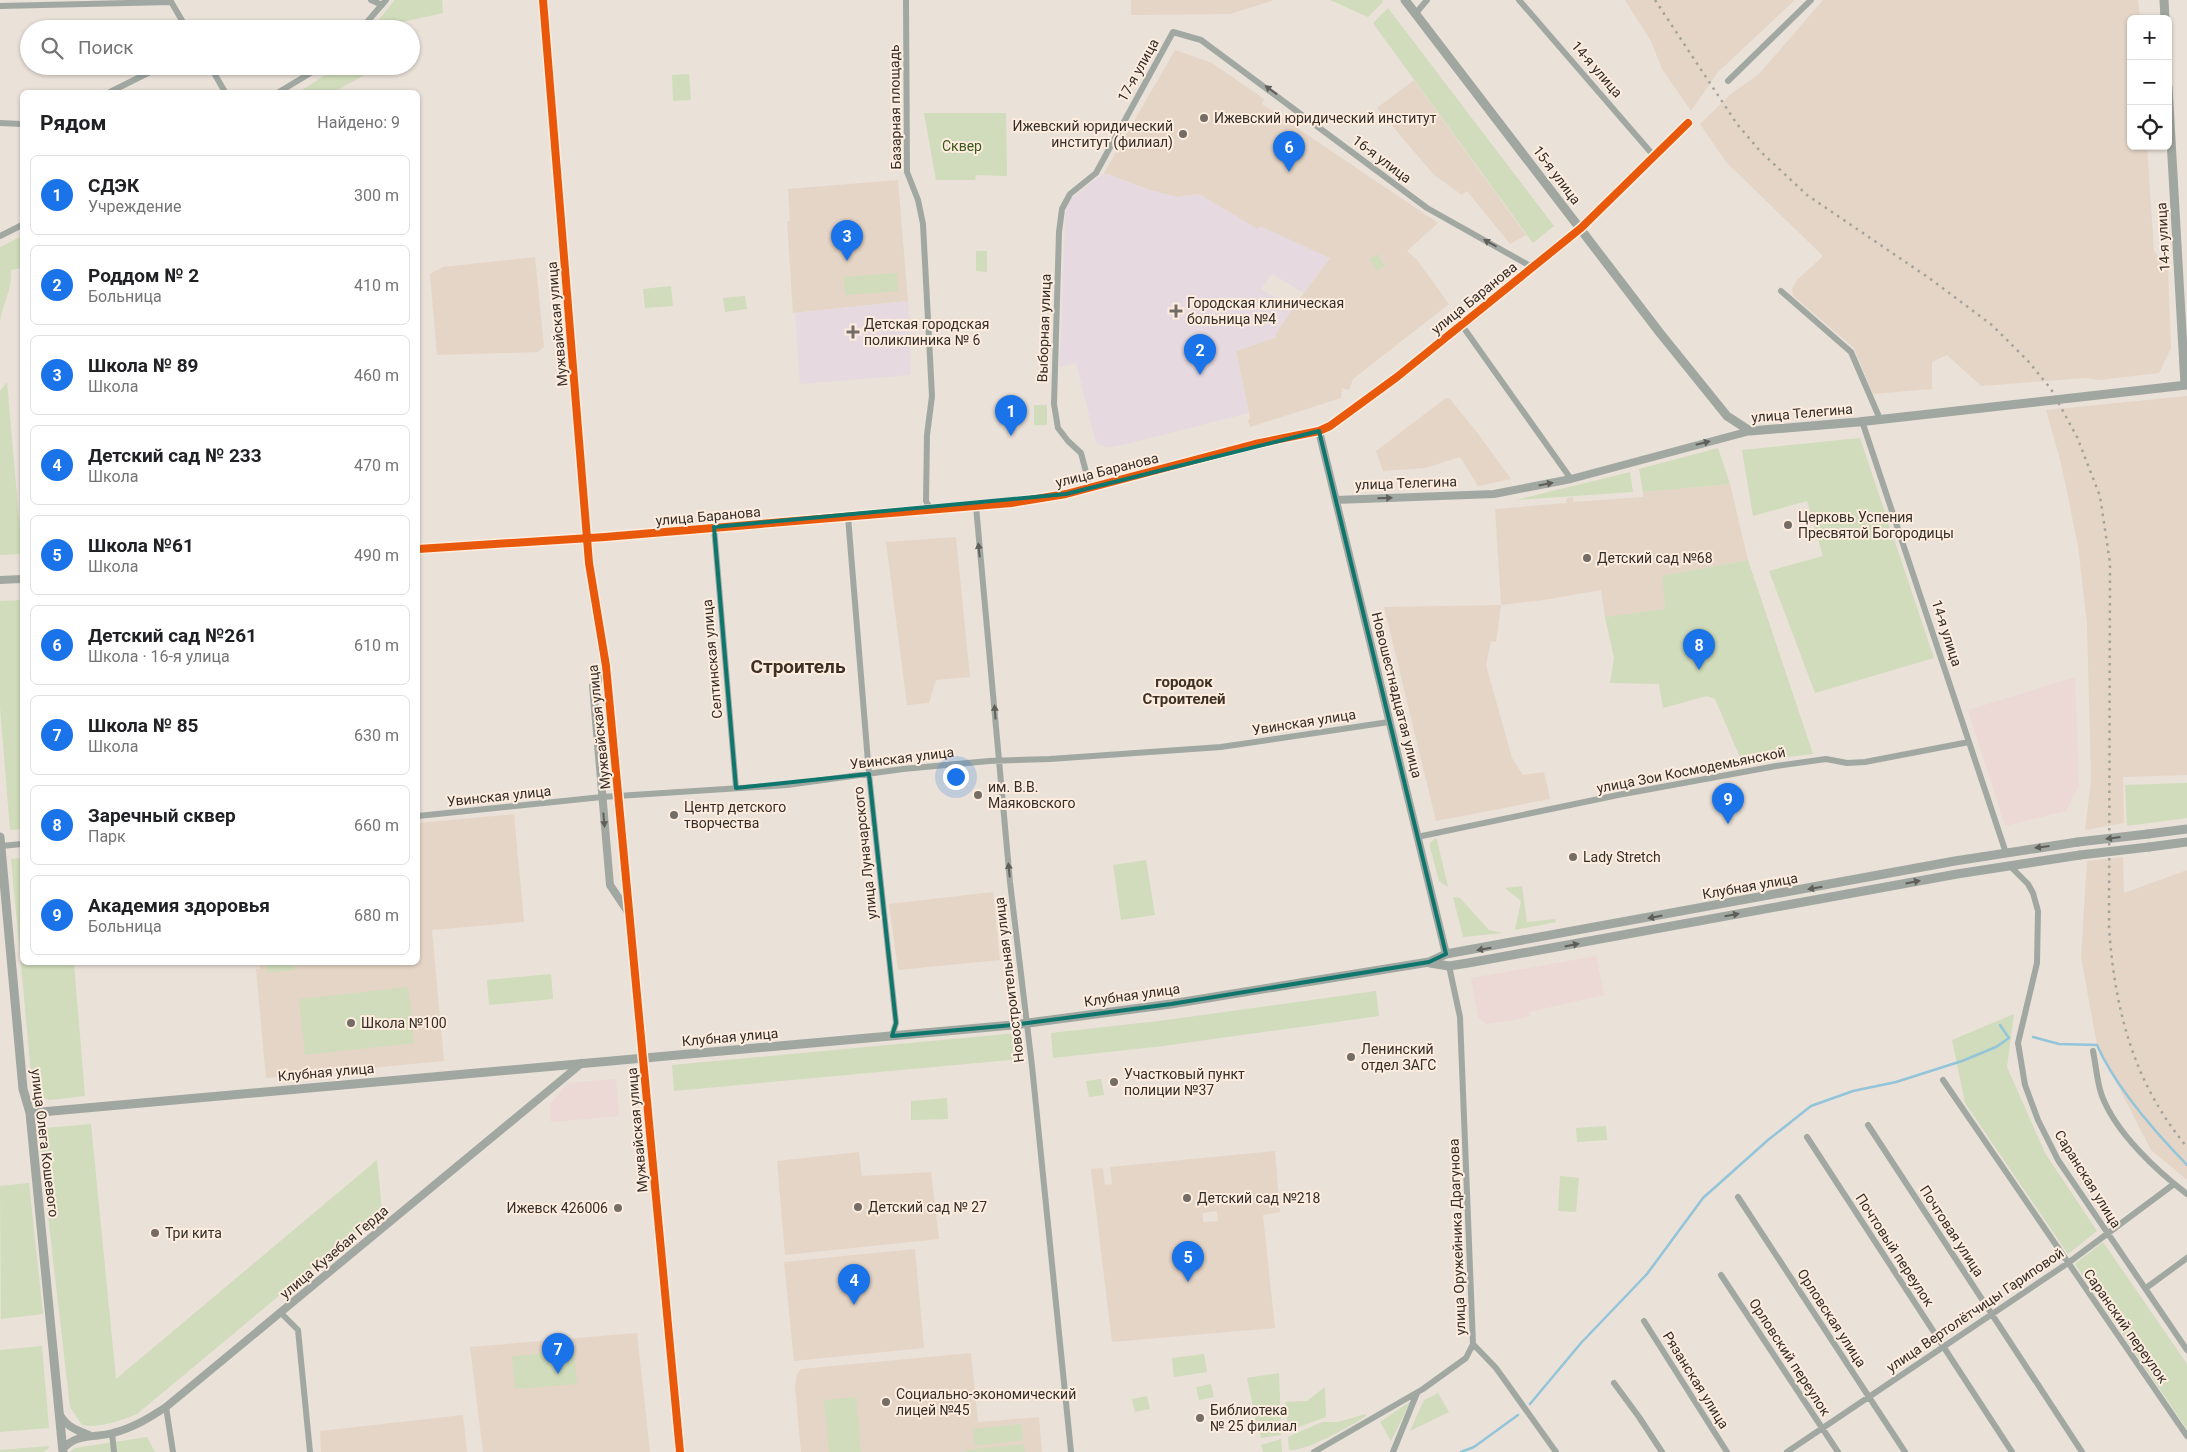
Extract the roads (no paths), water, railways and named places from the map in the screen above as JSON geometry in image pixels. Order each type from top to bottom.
[{"type":"main road","name":"15-я улица","points":[[1405,0],[1660,333],[1727,416],[1750,431]]},
{"type":"main road","points":[[2164,0],[2164,15]]},
{"type":"main road","name":"14-я улица","points":[[2169,105],[2186,385]]},
{"type":"main road","name":"улица Телегина","points":[[1750,431],[1862,421],[2186,385]]},
{"type":"main road","name":"Клубная улица","points":[[30,1113],[1027,1023],[1171,1004],[1429,962],[1446,954],[2006,853],[2187,829]]},
{"type":"main road","name":"улица Олега Кошевого","points":[[0,842],[23,1089],[30,1113],[63,1450]]},
{"type":"main road","name":"Клубная улица","points":[[1429,962],[1449,966],[2010,865],[2187,842]]},
{"type":"main road","points":[[2006,853],[2010,865]]},
{"type":"main road","name":"Новошестнадцатая улица","points":[[1446,954],[1449,966]]},
{"type":"street","points":[[371,0],[384,2]]},
{"type":"street","name":"Мужвайская улица","points":[[543,0],[591,581],[606,672],[680,1452]]},
{"type":"street","name":"Базарная площадь","points":[[906,0],[907,172],[918,200],[923,224],[932,396],[927,435],[926,501],[930,510]]},
{"type":"street","points":[[1416,13],[1427,0]]},
{"type":"street","name":"14-я улица","points":[[1519,0],[1654,156]]},
{"type":"street","points":[[1728,81],[1811,0]]},
{"type":"street","points":[[0,6],[170,1],[182,20]]},
{"type":"street","points":[[369,20],[384,2]]},
{"type":"street","name":"17-я улица","points":[[1096,173],[1173,32]]},
{"type":"street","name":"16-я улица","points":[[1173,32],[1201,40],[1427,208],[1532,267]]},
{"type":"street","points":[[114,90],[144,75]]},
{"type":"street","points":[[215,75],[224,90]]},
{"type":"street","points":[[282,90],[307,75]]},
{"type":"street","points":[[0,123],[20,124]]},
{"type":"street","name":"улица Баранова","points":[[420,549],[588,538],[1032,500],[1090,487],[1255,444],[1319,431],[1341,420],[1397,377],[1581,228],[1688,123]]},
{"type":"street","name":"Выборная улица","points":[[1090,487],[1080,453],[1058,428],[1054,404],[1062,208],[1070,194],[1096,173]]},
{"type":"street","points":[[0,236],[20,226]]},
{"type":"street","points":[[1781,291],[1851,352],[1880,419]]},
{"type":"street","points":[[1461,324],[1571,479]]},
{"type":"street","name":"14-я улица","points":[[1862,421],[2006,853]]},
{"type":"street","name":"Новошестнадцатая улица","points":[[1319,431],[1388,722],[1446,954]]},
{"type":"street","name":"улица Телегина","points":[[1336,500],[1494,494],[1571,479],[1750,431]]},
{"type":"street","name":"Новостроительная улица","points":[[976,506],[1011,892],[1027,1023],[1071,1452]]},
{"type":"street","name":"улица Луначарского","points":[[848,517],[869,774],[896,1023],[892,1036]]},
{"type":"street","name":"Селтинская улица","points":[[714,527],[736,788]]},
{"type":"street","points":[[0,580],[20,579]]},
{"type":"street","name":"Мужвайская улица","points":[[606,672],[593,686],[610,885],[629,914]]},
{"type":"street","name":"Увинская улица","points":[[420,816],[602,797],[787,785],[869,774],[999,761],[1214,748],[1388,722]]},
{"type":"street","name":"улица Зои Космодемьянской","points":[[1417,837],[1767,767],[1826,759],[1847,763],[1865,762],[1970,742]]},
{"type":"street","points":[[0,842],[20,844]]},
{"type":"street","name":"Саранская улица","points":[[2010,865],[2031,889],[2038,911],[2037,964],[2018,1043],[2025,1085],[2038,1120],[2058,1160],[2187,1350]]},
{"type":"street","name":"улица Оружейника Драгунова","points":[[1314,1452],[1417,1393],[1466,1358],[1473,1344],[1460,1017],[1449,966]]},
{"type":"street","points":[[2093,1051],[2102,1096],[2116,1120],[2136,1147],[2187,1194]]},
{"type":"street","name":"улица Кузебая Герда","points":[[63,1450],[74,1438],[112,1433],[139,1424],[166,1407],[582,1063]]},
{"type":"street","name":"Саранский переулок","points":[[1944,1080],[2187,1436]]},
{"type":"street","name":"Почтовая улица","points":[[1868,1125],[2082,1452]]},
{"type":"street","name":"Почтовый переулок","points":[[1807,1137],[2012,1452]]},
{"type":"street","name":"улица Вертолётчицы Гариповой","points":[[1787,1452],[2068,1263],[2174,1184]]},
{"type":"street","name":"Орловская улица","points":[[1738,1197],[1905,1452]]},
{"type":"street","points":[[2146,1288],[2187,1258]]},
{"type":"street","name":"Орловский переулок","points":[[1721,1275],[1838,1452]]},
{"type":"street","points":[[280,1312],[298,1330],[310,1452]]},
{"type":"street","name":"Рязанская улица","points":[[1644,1322],[1727,1452]]},
{"type":"street","points":[[1473,1344],[1496,1368],[1556,1452]]},
{"type":"street","points":[[1614,1383],[1662,1452]]},
{"type":"street","points":[[1393,1452],[1417,1393]]},
{"type":"street","points":[[166,1407],[173,1452]]},
{"type":"street","points":[[59,1413],[64,1422],[73,1429],[90,1436]]},
{"type":"street","points":[[112,1433],[114,1452]]},
{"type":"waterway","points":[[1530,1404],[1581,1343],[1647,1274],[1703,1198],[1768,1140],[1811,1106],[1853,1091],[1896,1082],[1962,1061],[1996,1047],[2009,1038],[2000,1025]]},
{"type":"waterway","points":[[2033,1037],[2059,1044],[2097,1045],[2125,1093],[2162,1139],[2187,1165]]},
{"type":"waterway","points":[[1461,1452],[1474,1447],[1518,1415]]},
{"type":"railway","points":[[1655,0],[1737,124],[1760,151],[1807,195],[1929,278],[1993,326],[2028,361],[2051,389],[2077,437],[2100,496],[2110,563],[2109,928],[2116,988],[2130,1044],[2140,1071],[2168,1122],[2187,1147]]},
{"type":"place","name":"Ижевский юридический институт","points":[[1204,118]]},
{"type":"place","name":"Ижевский юридический институт (филиал)","points":[[1183,134]]},
{"type":"place","name":"Детский сад №261","points":[[1289,172]]},
{"type":"place","name":"Школа № 89","points":[[847,261]]},
{"type":"place","name":"Городская клиническая больница №4","points":[[1176,311]]},
{"type":"place","name":"Детская городская поликлиника № 6","points":[[853,332]]},
{"type":"place","name":"Роддом № 2","points":[[1200,375]]},
{"type":"place","name":"СДЭК","points":[[1011,436]]},
{"type":"place","name":"Церковь Успения Пресвятой Богородицы","points":[[1788,525]]},
{"type":"place","name":"Детский сад №68","points":[[1587,558]]},
{"type":"place","name":"Заречный сквер","points":[[1699,670]]},
{"type":"place","name":"им. В.В. Маяковского","points":[[978,795]]},
{"type":"place","name":"Центр детского творчества","points":[[674,815]]},
{"type":"place","name":"Академия здоровья","points":[[1728,824]]},
{"type":"place","name":"Lady Stretch","points":[[1573,857]]},
{"type":"place","name":"Школа №100","points":[[351,1023]]},
{"type":"place","name":"Ленинский отдел ЗАГС","points":[[1351,1057]]},
{"type":"place","name":"Участковый пункт полиции №37","points":[[1114,1082]]},
{"type":"place","name":"Детский сад №218","points":[[1187,1198]]},
{"type":"place","name":"Детский сад № 27","points":[[858,1207]]},
{"type":"place","name":"Ижевск 426006","points":[[618,1208]]},
{"type":"place","name":"Три кита","points":[[155,1233]]},
{"type":"place","name":"Школа №61","points":[[1188,1282]]},
{"type":"place","name":"Детский сад № 233","points":[[854,1305]]},
{"type":"place","name":"Школа № 85","points":[[558,1374]]},
{"type":"place","name":"Социально-экономический лицей №45","points":[[886,1402]]},
{"type":"place","name":"Библиотека № 25 филиал","points":[[1200,1418]]},
{"type":"district","name":"Строитель","points":[[798,666]]},
{"type":"district","name":"городок Строителей","points":[[1184,690]]},
{"type":"park label","name":"Сквер","points":[[962,146]]}]
